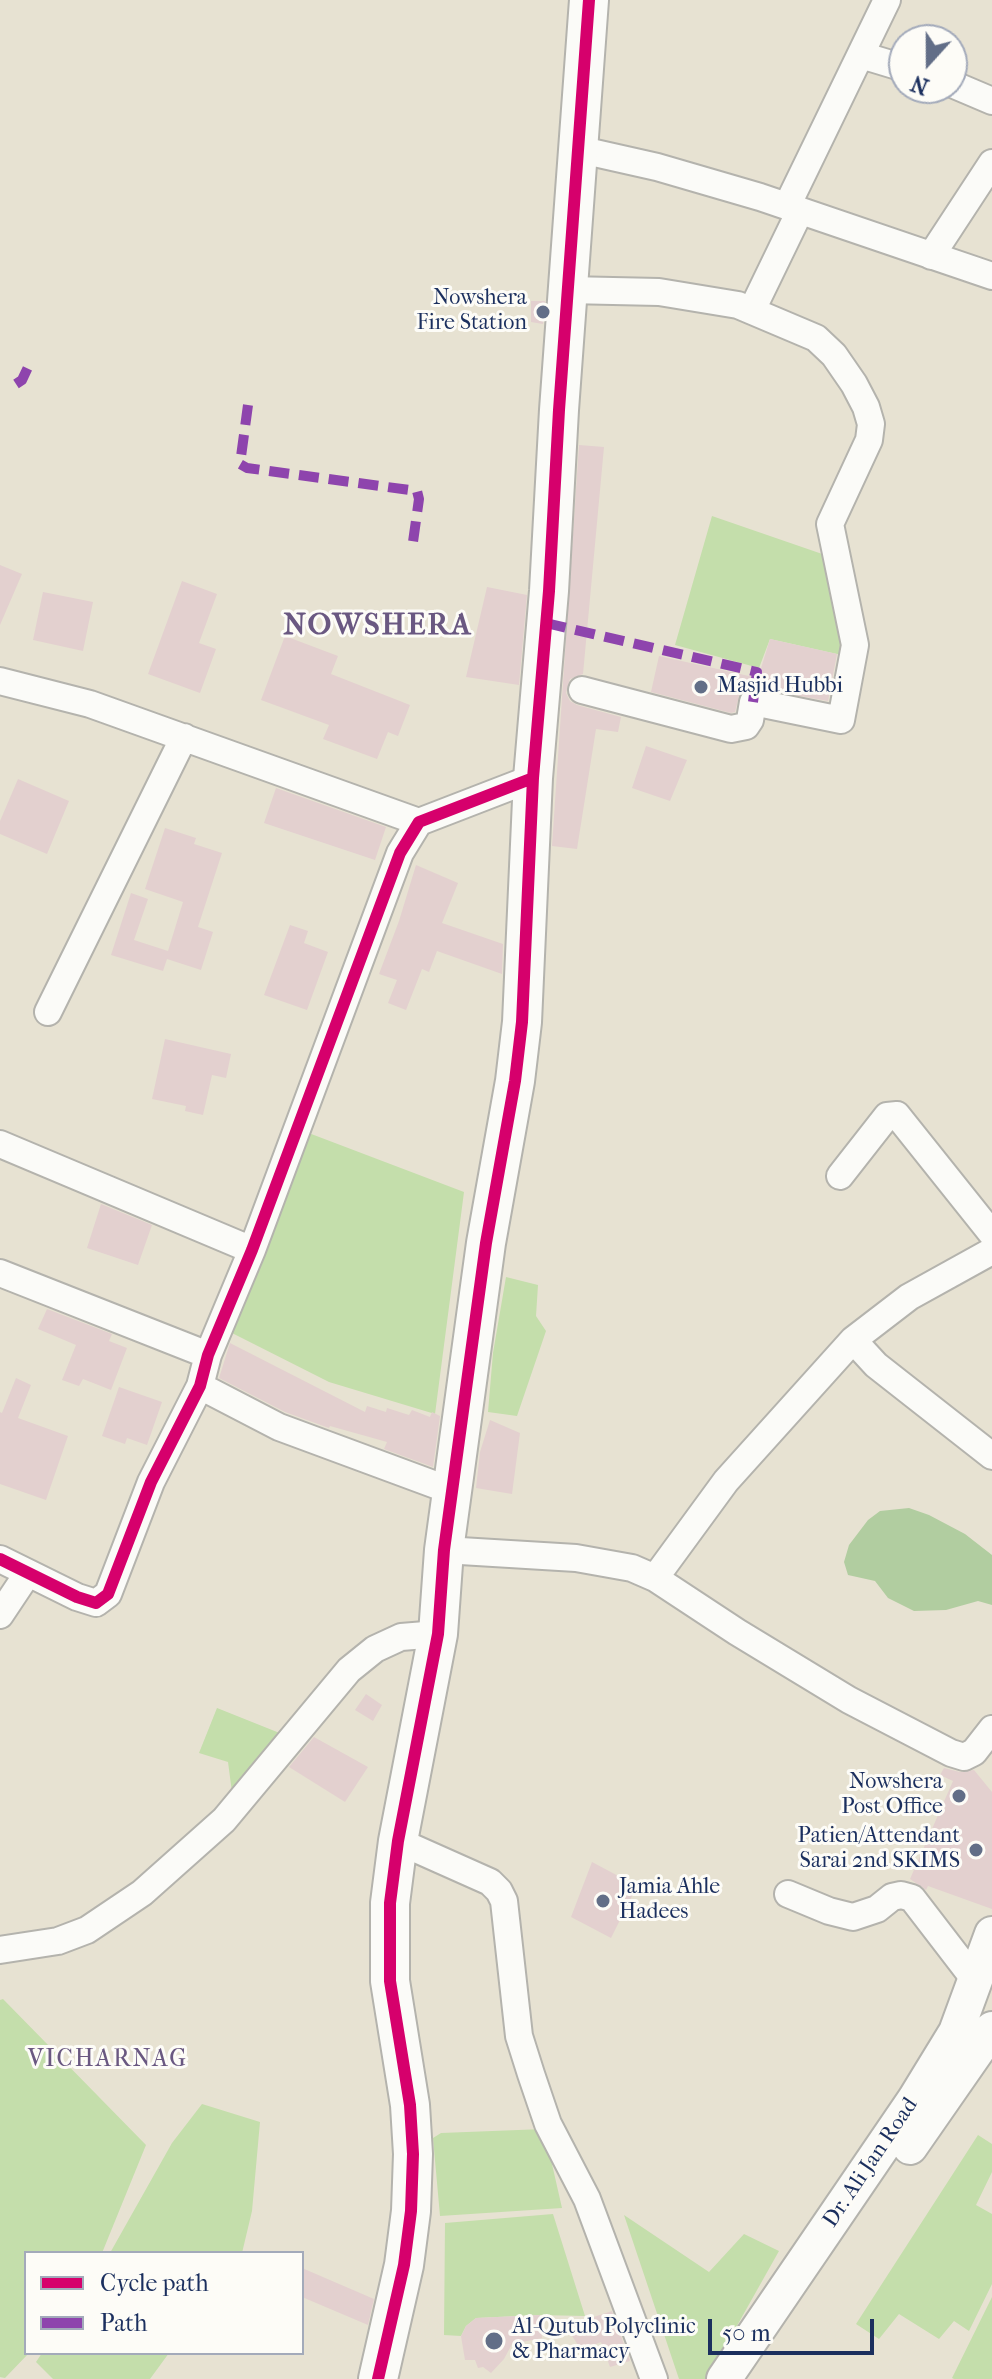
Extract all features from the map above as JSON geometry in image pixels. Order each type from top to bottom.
[{"type":"highway","points":[[378,2379],[404,2265],[411,2211],[413,2154],[410,2105],[390,1981],[390,1903],[398,1841],[438,1634],[444,1550],[486,1243],[515,1081],[526,953],[533,778],[548,682],[549,591],[567,290],[589,0]]},
{"type":"main road","name":"Dr. Ali Jan Road","points":[[749,2379],[977,2035],[975,1980],[992,1934]]},
{"type":"main road","name":"Dr. Ali Jan Road","points":[[724,2379],[915,2099],[977,2035]]},
{"type":"street","points":[[752,310],[793,209],[887,0]]},
{"type":"street","points":[[861,55],[888,63]]},
{"type":"street","points":[[968,91],[992,101]]},
{"type":"street","points":[[577,149],[657,167],[992,276]]},
{"type":"street","points":[[931,256],[992,163]]},
{"type":"street","points":[[567,290],[659,292],[738,305],[816,338],[834,355],[854,384],[871,424],[869,440],[830,524],[855,645],[841,720],[753,702],[746,726],[731,729],[582,690]]},
{"type":"street","points":[[0,681],[90,704],[419,822]]},
{"type":"street","points":[[48,1012],[184,737]]},
{"type":"street","points":[[0,1559],[77,1597],[96,1603],[108,1594],[151,1482],[200,1386],[208,1355],[252,1250],[400,853],[419,822],[533,778]]},
{"type":"street","points":[[840,1176],[887,1116],[897,1115],[992,1234]]},
{"type":"street","points":[[0,1144],[252,1250]]},
{"type":"street","points":[[655,1578],[726,1481],[853,1340],[909,1297],[992,1251]]},
{"type":"street","points":[[0,1273],[208,1355]]},
{"type":"street","points":[[853,1340],[876,1365],[992,1456]]},
{"type":"street","points":[[200,1386],[279,1427],[452,1491]]},
{"type":"street","points":[[444,1550],[576,1558],[632,1568],[655,1578],[849,1700],[951,1753],[964,1757],[974,1752],[992,1729]]},
{"type":"street","points":[[0,1615],[28,1573]]},
{"type":"street","points":[[0,1950],[58,1941],[87,1930],[142,1893],[224,1820],[349,1670],[375,1649],[401,1637],[438,1634]]},
{"type":"street","points":[[398,1841],[490,1882],[504,1901],[519,2036],[548,2124],[587,2199],[654,2379]]},
{"type":"street","points":[[788,1894],[853,1917],[877,1909],[892,1897],[901,1895],[912,1898],[975,1980]]},
{"type":"green space","points":[[712,516],[828,556],[846,656],[770,639],[759,668],[675,645]]},
{"type":"green space","points":[[306,1132],[464,1192],[435,1414],[329,1382],[230,1332]]},
{"type":"green space","points":[[506,1277],[538,1285],[536,1316],[546,1331],[517,1416],[488,1412],[493,1353]]},
{"type":"green space","points":[[909,1508],[965,1534],[992,1555],[992,1605],[978,1601],[946,1610],[914,1611],[888,1598],[875,1581],[848,1575],[844,1562],[849,1545],[868,1520],[880,1511]]},
{"type":"green space","points":[[217,1708],[287,1736],[233,1800],[228,1762],[199,1753]]},
{"type":"green space","points":[[3,1999],[146,2145],[103,2251],[24,2251],[24,2355],[27,2355],[5,2378],[0,2377],[0,2000]]},
{"type":"green space","points":[[202,2104],[260,2122],[252,2211],[242,2251],[111,2251],[172,2143]]},
{"type":"green space","points":[[544,2129],[562,2208],[440,2216],[433,2138],[441,2133]]},
{"type":"green space","points":[[978,2135],[992,2144],[992,2172],[976,2205],[992,2214],[992,2284],[969,2331],[954,2321],[939,2339],[899,2314],[879,2339],[856,2324]]},
{"type":"green space","points":[[553,2214],[585,2316],[476,2318],[466,2326],[461,2336],[444,2335],[445,2223]]},
{"type":"green space","points":[[624,2215],[709,2272],[744,2234],[779,2251],[707,2379],[679,2379]]},
{"type":"green space","points":[[992,2297],[992,2379],[954,2379],[952,2378]]},
{"type":"green space","points":[[41,2355],[168,2355],[150,2379],[53,2379],[36,2362]]},
{"type":"building","points":[[531,301],[545,301],[543,324],[531,322]]},
{"type":"building","points":[[579,445],[604,447],[583,674],[570,679],[566,693],[570,701],[577,705],[621,717],[618,732],[596,729],[577,849],[552,846]]},
{"type":"building","points":[[0,565],[22,574],[0,625]]},
{"type":"building","points":[[182,581],[217,594],[199,643],[216,649],[200,693],[148,674]]},
{"type":"building","points":[[487,587],[527,595],[519,685],[466,677]]},
{"type":"building","points":[[43,592],[93,602],[83,651],[33,640]]},
{"type":"building","points":[[285,636],[338,656],[331,674],[410,705],[398,736],[388,732],[377,759],[323,739],[329,725],[261,700]]},
{"type":"building","points":[[770,639],[837,654],[828,701],[749,687],[740,692],[735,712],[731,713],[651,692],[659,656],[758,678]]},
{"type":"building","points":[[646,746],[687,760],[670,801],[632,788]]},
{"type":"building","points":[[18,779],[69,801],[47,854],[0,834],[0,821]]},
{"type":"building","points":[[276,788],[386,827],[375,860],[264,823]]},
{"type":"building","points":[[165,828],[196,838],[194,844],[222,853],[198,927],[213,932],[201,970],[167,959],[163,971],[111,955],[131,893],[148,899],[134,940],[168,951],[183,902],[145,889]]},
{"type":"building","points":[[416,865],[458,883],[442,923],[503,944],[502,974],[437,951],[429,972],[422,969],[406,1010],[388,1003],[397,980],[379,974]]},
{"type":"building","points":[[290,925],[308,931],[304,943],[328,952],[307,1010],[264,995]]},
{"type":"building","points":[[165,1039],[231,1054],[226,1078],[212,1075],[203,1115],[185,1111],[186,1106],[152,1099]]},
{"type":"building","points":[[101,1204],[152,1225],[138,1265],[87,1248]]},
{"type":"building","points":[[47,1309],[112,1334],[109,1341],[127,1348],[111,1390],[83,1379],[79,1386],[62,1380],[76,1345],[38,1329]]},
{"type":"building","points":[[230,1343],[365,1412],[367,1406],[386,1412],[387,1408],[409,1415],[412,1410],[430,1417],[432,1412],[440,1416],[433,1467],[384,1449],[387,1442],[329,1428],[285,1412],[219,1378]]},
{"type":"building","points":[[16,1378],[31,1385],[18,1418],[68,1436],[46,1500],[0,1484],[0,1412]]},
{"type":"building","points":[[119,1387],[162,1402],[147,1445],[127,1438],[125,1444],[102,1436]]},
{"type":"building","points":[[490,1420],[520,1433],[512,1494],[476,1488],[480,1452]]},
{"type":"building","points":[[366,1694],[382,1705],[373,1721],[355,1710]]},
{"type":"building","points":[[314,1737],[368,1767],[345,1802],[289,1767]]},
{"type":"building","points":[[944,1768],[960,1772],[974,1770],[992,1792],[992,1909],[928,1886],[926,1890],[910,1879],[953,1781],[940,1775]]},
{"type":"building","name":"Jamia Ahle Hadees","points":[[592,1862],[637,1886],[611,1938],[571,1917]]},
{"type":"building","points":[[304,2269],[374,2299],[368,2325],[304,2298]]},
{"type":"building","points":[[612,2311],[630,2361],[610,2367],[601,2342],[581,2350],[566,2326]]},
{"type":"building","name":"Al-Qutub Polyclinic & Pharmacy","points":[[540,2315],[542,2338],[512,2344],[491,2373],[483,2367],[478,2368],[475,2360],[465,2360],[461,2336],[466,2326],[476,2318]]},
{"type":"marked path","points":[[16,384],[22,380],[31,361]]},
{"type":"marked path","points":[[248,405],[240,464],[247,468],[417,491],[419,499],[412,549]]},
{"type":"marked path","points":[[546,623],[757,672],[753,702]]},
{"type":"cycle path","points":[[378,2379],[404,2265],[411,2211],[413,2154],[410,2105],[390,1981],[390,1903],[398,1841],[438,1634],[444,1550],[486,1243],[515,1081],[522,1022],[533,778],[549,591],[589,0]]},
{"type":"cycle path","points":[[0,1559],[77,1597],[96,1603],[108,1594],[151,1482],[200,1386],[208,1355],[252,1250],[400,853],[419,822],[533,778]]},
{"type":"place","name":"Nowshera Fire Station","points":[[543,312]]},
{"type":"place","name":"Masjid Hubbi","points":[[701,687]]},
{"type":"place","name":"Nowshera Post Office","points":[[959,1796]]},
{"type":"place","name":"Patien/Attendant Sarai 2nd SKIMS","points":[[976,1850]]},
{"type":"place","name":"Jamia Ahle Hadees","points":[[603,1901]]},
{"type":"place","name":"Al-Qutub Polyclinic & Pharmacy","points":[[494,2341]]},
{"type":"district","name":"NOWSHERA","points":[[378,627]]},
{"type":"district","name":"VICHARNAG","points":[[108,2060]]}]
